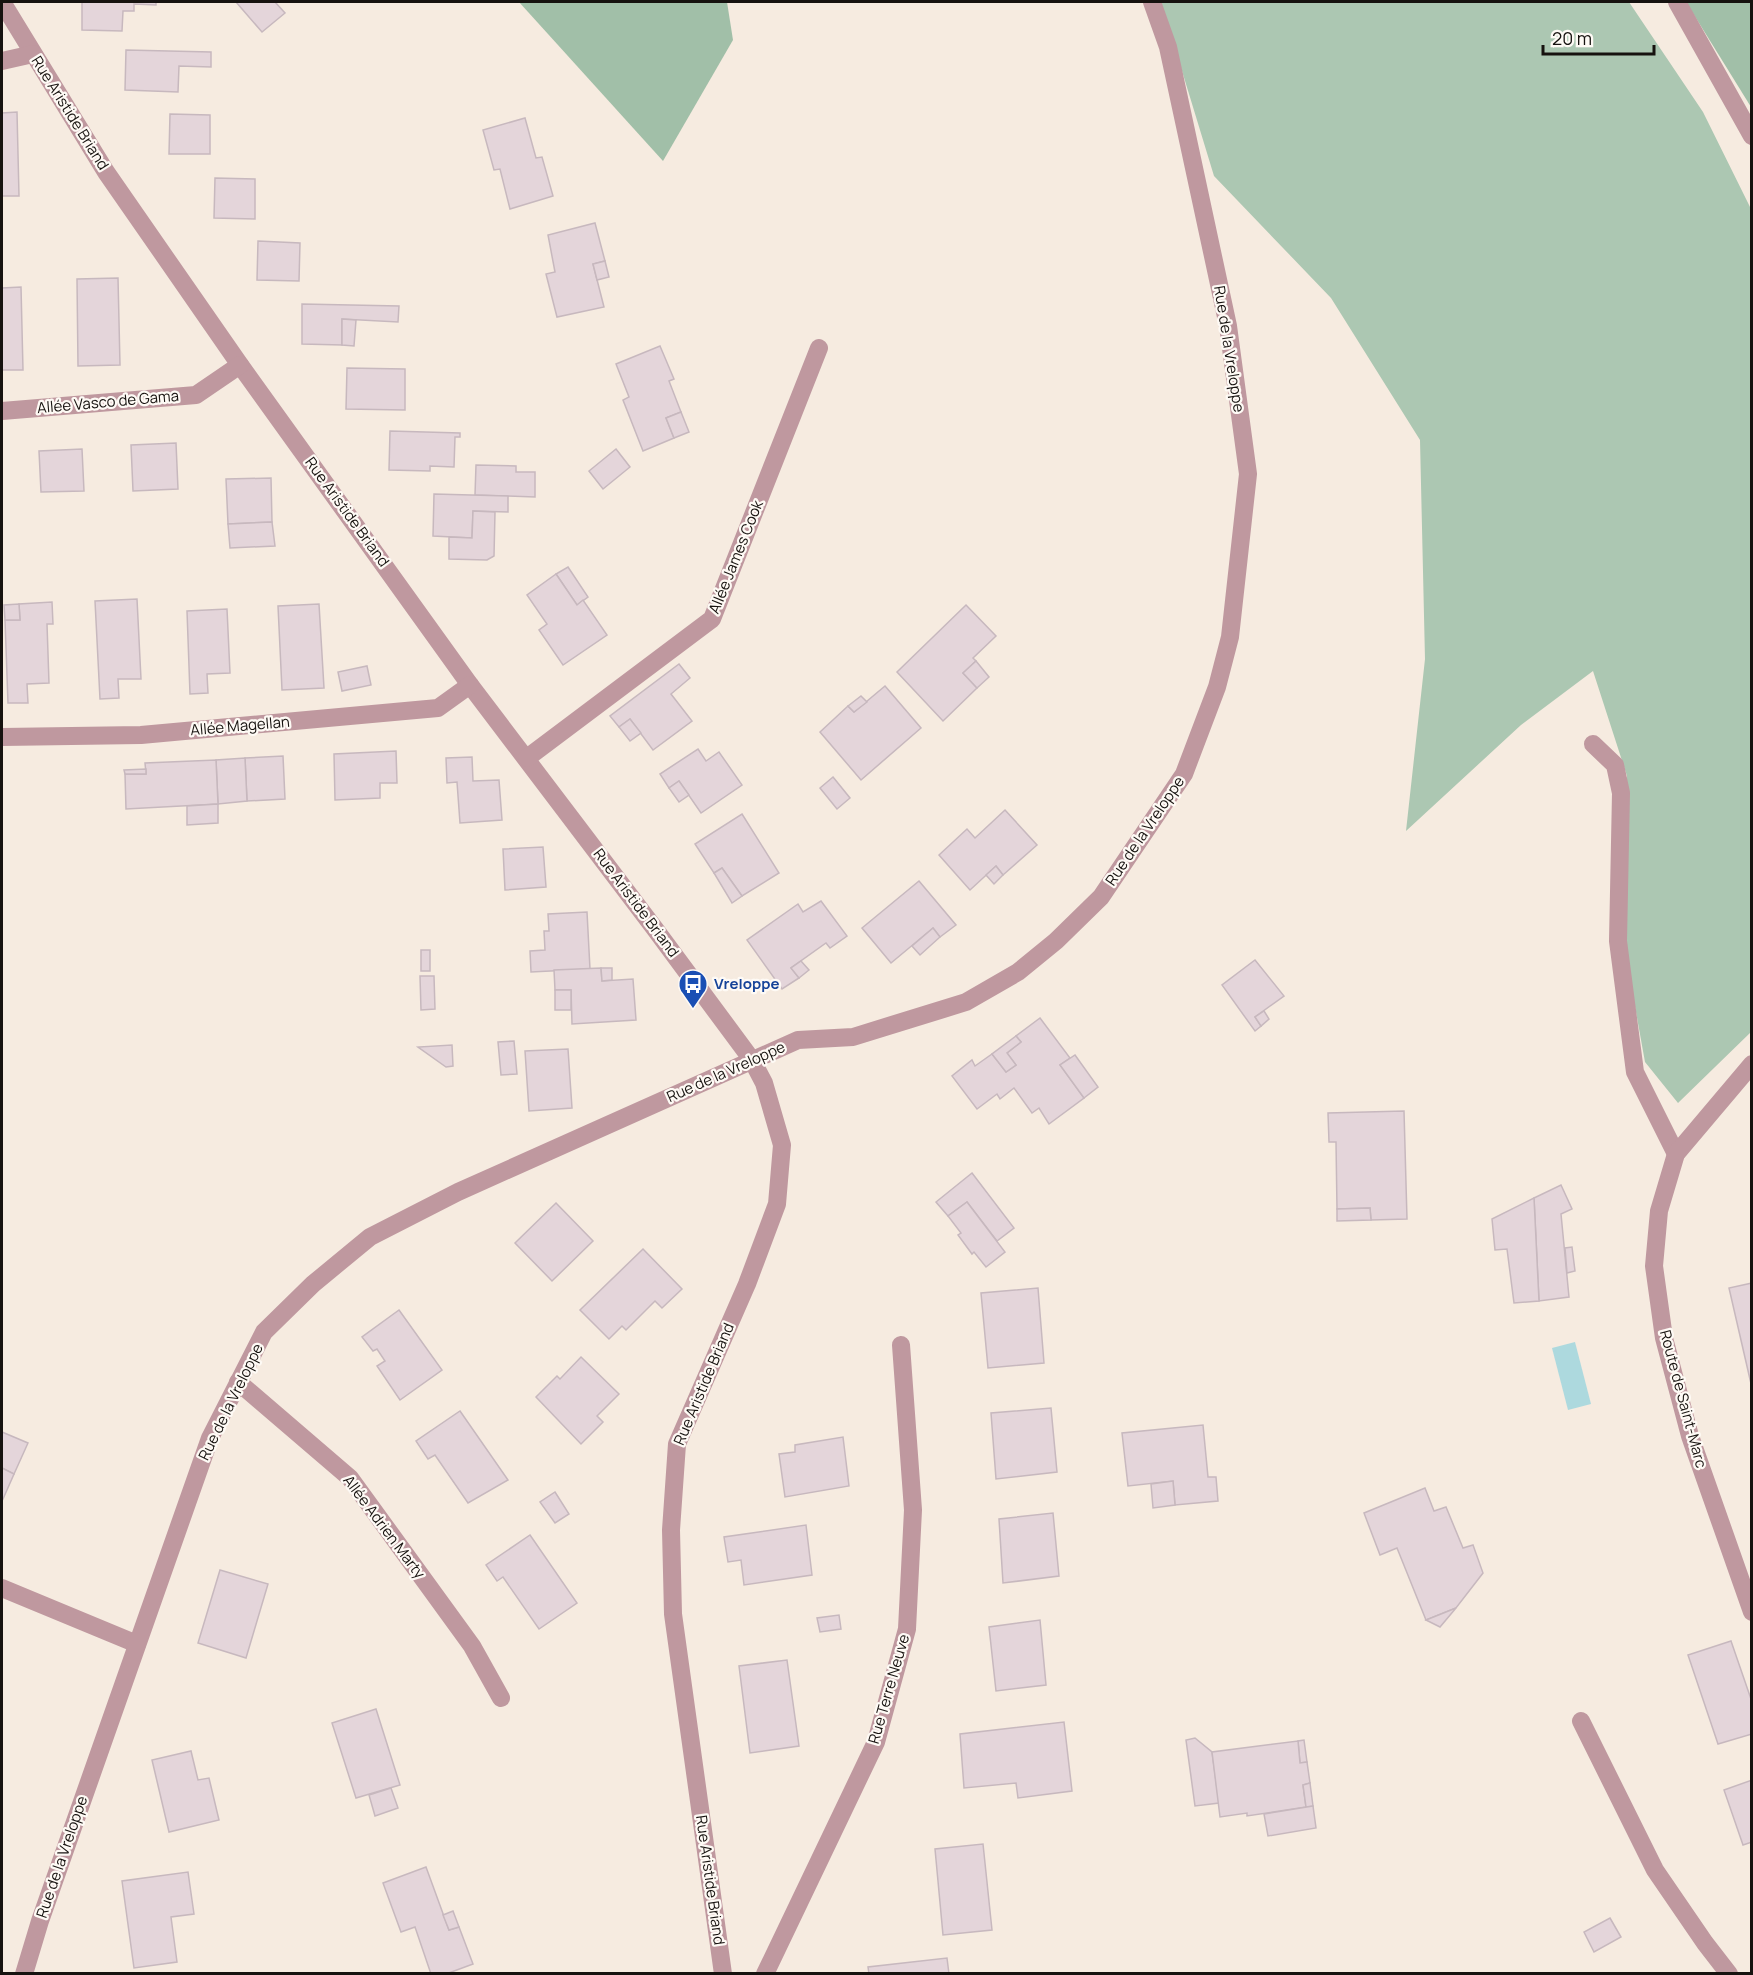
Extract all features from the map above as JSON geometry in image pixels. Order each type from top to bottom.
[{"type":"street","name":"Rue Aristide Briand","points":[[2,2],[106,172],[240,365],[470,685],[752,1060],[764,1083],[782,1145],[777,1204],[747,1284],[677,1444],[671,1530],[673,1614],[723,1974]]},
{"type":"street","name":"Rue de la Vreloppe","points":[[24,1974],[40,1921],[210,1438],[264,1332],[313,1284],[370,1238],[458,1192],[798,1040],[853,1037],[966,1002],[1018,972],[1056,941],[1101,897],[1184,774],[1217,687],[1230,637],[1248,474],[1228,326],[1168,47],[1152,2]]},
{"type":"street","points":[[1677,2],[1752,136]]},
{"type":"street","points":[[2,61],[33,54]]},
{"type":"street","name":"Allée James Cook","points":[[527,758],[712,619],[819,348]]},
{"type":"street","name":"Allée Vasco de Gama","points":[[2,411],[196,395],[240,365]]},
{"type":"street","name":"Allée Magellan","points":[[2,737],[141,735],[438,708],[470,685]]},
{"type":"street","points":[[1593,744],[1615,765],[1621,793],[1618,941],[1635,1072],[1676,1154]]},
{"type":"street","name":"Route de Saint-Marc","points":[[1752,1064],[1676,1154],[1659,1211],[1654,1266],[1664,1338],[1690,1436],[1752,1612]]},
{"type":"street","name":"Rue Terre Neuve","points":[[765,1974],[876,1742],[907,1629],[913,1510],[901,1345]]},
{"type":"street","name":"Allée Adrien Marty","points":[[238,1382],[350,1478],[472,1646],[501,1698]]},
{"type":"street","points":[[2,1588],[137,1644]]},
{"type":"street","points":[[1581,1721],[1655,1870],[1729,1974]]},
{"type":"green space","points":[[519,2],[727,2],[733,40],[663,161]]},
{"type":"green space","points":[[1161,2],[1629,2],[1703,112],[1751,209],[1751,1032],[1678,1103],[1645,1062],[1625,951],[1627,776],[1593,671],[1521,725],[1406,831],[1425,659],[1420,440],[1331,298],[1214,176]]},
{"type":"green space","points":[[1686,2],[1751,2],[1751,107]]},
{"type":"water","points":[[1575,1342],[1591,1404],[1568,1410],[1552,1348]]},
{"type":"building","points":[[82,2],[156,2],[156,5],[134,4],[134,11],[123,11],[122,31],[82,30]]},
{"type":"building","points":[[236,2],[275,2],[285,13],[262,32]]},
{"type":"building","points":[[126,50],[211,52],[211,67],[179,66],[178,92],[125,90]]},
{"type":"building","points":[[17,112],[19,196],[2,196],[2,113]]},
{"type":"building","points":[[170,114],[210,115],[210,154],[169,154]]},
{"type":"building","points":[[525,118],[536,158],[542,157],[553,196],[510,209],[500,169],[494,170],[483,130]]},
{"type":"building","points":[[215,178],[255,179],[255,219],[214,218]]},
{"type":"building","points":[[595,223],[605,261],[593,264],[604,307],[557,317],[546,274],[555,272],[548,235]]},
{"type":"building","points":[[258,241],[300,243],[299,281],[257,280]]},
{"type":"building","points":[[605,261],[609,277],[597,280],[593,264]]},
{"type":"building","points":[[118,278],[120,365],[78,366],[77,279]]},
{"type":"building","points":[[21,287],[23,370],[2,370],[2,288]]},
{"type":"building","points":[[302,304],[399,306],[398,322],[342,319],[342,345],[302,344]]},
{"type":"building","points":[[342,319],[356,320],[354,346],[342,345]]},
{"type":"building","points":[[660,346],[674,379],[669,381],[681,412],[666,418],[674,438],[643,451],[623,400],[629,397],[616,364]]},
{"type":"building","points":[[347,368],[405,369],[405,410],[346,409]]},
{"type":"building","points":[[681,412],[689,432],[674,438],[666,418]]},
{"type":"building","points":[[390,431],[460,433],[460,437],[455,437],[454,467],[430,466],[430,471],[389,470]]},
{"type":"building","points":[[176,443],[178,489],[133,491],[131,445]]},
{"type":"building","points":[[82,449],[84,491],[41,492],[39,451]]},
{"type":"building","points":[[616,449],[630,467],[603,489],[589,471]]},
{"type":"building","points":[[476,465],[516,466],[516,472],[535,472],[535,497],[475,495]]},
{"type":"building","points":[[271,478],[272,522],[228,524],[226,479]]},
{"type":"building","points":[[434,494],[508,496],[508,512],[473,511],[472,538],[433,536]]},
{"type":"building","points":[[473,511],[495,512],[494,556],[487,560],[449,559],[449,537],[472,538]]},
{"type":"building","points":[[272,522],[275,546],[230,548],[228,524]]},
{"type":"building","points":[[568,567],[588,597],[577,605],[556,574]]},
{"type":"building","points":[[556,574],[577,605],[583,600],[607,635],[563,665],[539,630],[547,624],[527,595]]},
{"type":"building","points":[[137,599],[141,679],[118,679],[119,698],[100,699],[95,601]]},
{"type":"building","points":[[52,602],[53,624],[47,624],[49,683],[27,684],[28,703],[8,703],[5,620],[20,620],[19,604]]},
{"type":"building","points":[[19,604],[20,620],[5,620],[4,605]]},
{"type":"building","points":[[319,604],[324,688],[282,690],[278,606]]},
{"type":"building","points":[[966,605],[996,636],[973,658],[976,661],[963,673],[977,688],[943,721],[897,672]]},
{"type":"building","points":[[227,609],[230,673],[207,674],[208,693],[190,694],[187,611]]},
{"type":"building","points":[[976,661],[989,677],[977,688],[963,673]]},
{"type":"building","points":[[679,664],[690,678],[671,694],[692,721],[653,750],[630,719],[619,727],[610,716]]},
{"type":"building","points":[[367,666],[371,685],[342,691],[338,672]]},
{"type":"building","points":[[885,686],[921,728],[861,780],[820,732],[848,706],[854,712]]},
{"type":"building","points":[[861,696],[867,702],[854,712],[848,706]]},
{"type":"building","points":[[630,719],[641,733],[630,741],[619,727]]},
{"type":"building","points":[[698,749],[706,761],[719,752],[742,785],[701,813],[679,781],[669,788],[660,774]]},
{"type":"building","points":[[396,751],[397,783],[380,783],[380,798],[335,800],[334,754]]},
{"type":"building","points":[[283,756],[285,799],[247,801],[245,758]]},
{"type":"building","points":[[472,757],[473,781],[499,780],[502,820],[460,823],[457,782],[447,783],[446,758]]},
{"type":"building","points":[[245,758],[247,801],[218,804],[216,760]]},
{"type":"building","points":[[216,760],[218,804],[126,809],[125,774],[146,774],[145,763]]},
{"type":"building","points":[[146,769],[146,774],[125,774],[124,770]]},
{"type":"building","points":[[833,777],[850,798],[837,809],[820,788]]},
{"type":"building","points":[[679,781],[689,795],[679,802],[669,788]]},
{"type":"building","points":[[218,804],[218,823],[187,825],[187,806]]},
{"type":"building","points":[[1005,810],[1037,845],[1003,875],[996,866],[970,890],[939,855],[967,829],[975,838]]},
{"type":"building","points":[[742,814],[779,873],[742,896],[722,868],[714,873],[695,844]]},
{"type":"building","points":[[543,847],[546,887],[505,890],[503,849]]},
{"type":"building","points":[[996,866],[1003,875],[994,884],[986,875]]},
{"type":"building","points":[[722,868],[742,896],[732,903],[714,873]]},
{"type":"building","points":[[919,881],[956,925],[940,937],[933,928],[891,963],[862,928]]},
{"type":"building","points":[[821,901],[847,936],[830,948],[826,943],[791,968],[799,978],[782,989],[747,940],[798,904],[803,912]]},
{"type":"building","points":[[587,912],[590,969],[531,972],[530,951],[545,950],[544,931],[549,931],[548,914]]},
{"type":"building","points":[[933,928],[940,937],[920,955],[912,946]]},
{"type":"building","points":[[421,950],[430,950],[430,971],[421,971]]},
{"type":"building","points":[[1255,960],[1284,996],[1255,1017],[1261,1026],[1255,1031],[1222,985]]},
{"type":"building","points":[[801,961],[809,970],[799,978],[791,968]]},
{"type":"building","points":[[601,968],[602,981],[633,979],[636,1020],[572,1024],[571,990],[555,990],[554,970]]},
{"type":"building","points":[[601,968],[612,968],[612,980],[602,981]]},
{"type":"building","points":[[420,976],[434,976],[435,1009],[421,1010]]},
{"type":"building","points":[[555,990],[571,990],[571,1010],[555,1010]]},
{"type":"building","points":[[1264,1011],[1269,1019],[1261,1026],[1255,1017]]},
{"type":"building","points":[[1040,1018],[1070,1058],[1060,1065],[1084,1098],[1049,1124],[1039,1108],[1032,1113],[1014,1088],[1000,1099],[997,1094],[977,1109],[952,1076],[972,1060],[975,1066],[992,1054],[1006,1072],[1016,1065],[1007,1053],[1021,1042],[1016,1036]]},
{"type":"building","points":[[1016,1036],[1021,1042],[1007,1053],[1016,1065],[1006,1072],[992,1054]]},
{"type":"building","points":[[514,1041],[517,1074],[501,1075],[498,1042]]},
{"type":"building","points":[[452,1045],[453,1066],[446,1067],[418,1047]]},
{"type":"building","points":[[568,1049],[572,1108],[529,1111],[525,1051]]},
{"type":"building","points":[[1075,1055],[1098,1087],[1084,1098],[1060,1065]]},
{"type":"building","points":[[1404,1111],[1407,1219],[1371,1220],[1370,1208],[1337,1209],[1336,1142],[1329,1142],[1328,1113]]},
{"type":"building","points":[[972,1173],[1014,1228],[997,1241],[967,1202],[948,1216],[936,1202]]},
{"type":"building","points":[[1561,1185],[1572,1209],[1561,1214],[1569,1297],[1539,1301],[1534,1198]]},
{"type":"building","points":[[1534,1198],[1539,1301],[1514,1303],[1507,1249],[1495,1250],[1492,1219]]},
{"type":"building","points":[[967,1202],[1005,1252],[986,1267],[974,1252],[972,1254],[958,1235],[961,1233],[948,1216]]},
{"type":"building","points":[[556,1203],[593,1241],[552,1281],[515,1243]]},
{"type":"building","points":[[1370,1208],[1371,1220],[1337,1221],[1337,1209]]},
{"type":"building","points":[[1572,1247],[1575,1271],[1567,1273],[1565,1248]]},
{"type":"building","points":[[643,1249],[682,1289],[662,1308],[655,1301],[626,1330],[622,1326],[609,1339],[580,1310]]},
{"type":"building","points":[[1752,1283],[1752,1388],[1729,1288]]},
{"type":"building","points":[[1038,1288],[1044,1363],[988,1368],[981,1293]]},
{"type":"building","points":[[399,1310],[442,1370],[400,1400],[377,1366],[385,1361],[377,1349],[373,1351],[362,1337]]},
{"type":"building","points":[[581,1357],[619,1394],[597,1416],[603,1422],[581,1444],[536,1397],[557,1376],[560,1379]]},
{"type":"building","points":[[1051,1408],[1057,1472],[996,1479],[991,1413]]},
{"type":"building","points":[[460,1411],[508,1480],[468,1503],[435,1455],[428,1459],[416,1441]]},
{"type":"building","points":[[1203,1425],[1208,1477],[1216,1477],[1218,1501],[1175,1505],[1173,1481],[1128,1486],[1122,1433]]},
{"type":"building","points":[[2,1432],[28,1443],[14,1474],[2,1468]]},
{"type":"building","points":[[843,1437],[849,1486],[785,1497],[779,1454],[795,1452],[795,1445]]},
{"type":"building","points":[[2,1468],[14,1474],[3,1499],[2,1498]]},
{"type":"building","points":[[1173,1481],[1175,1505],[1153,1508],[1151,1484]]},
{"type":"building","points":[[1425,1488],[1434,1511],[1446,1507],[1463,1548],[1473,1545],[1483,1573],[1456,1608],[1426,1620],[1397,1548],[1380,1555],[1364,1513]]},
{"type":"building","points":[[555,1492],[569,1514],[555,1523],[540,1502]]},
{"type":"building","points":[[1053,1513],[1059,1576],[1003,1583],[999,1519]]},
{"type":"building","points":[[806,1525],[812,1575],[744,1585],[741,1560],[728,1562],[724,1537]]},
{"type":"building","points":[[530,1535],[577,1603],[539,1629],[503,1577],[497,1581],[486,1565]]},
{"type":"building","points":[[220,1570],[268,1584],[246,1658],[198,1643]]},
{"type":"building","points":[[1456,1608],[1440,1627],[1426,1620]]},
{"type":"building","points":[[839,1615],[841,1629],[820,1632],[817,1618]]},
{"type":"building","points":[[1040,1620],[1046,1685],[996,1691],[989,1627]]},
{"type":"building","points":[[1731,1641],[1752,1702],[1752,1734],[1718,1744],[1688,1655]]},
{"type":"building","points":[[787,1660],[799,1746],[750,1753],[739,1666]]},
{"type":"building","points":[[376,1709],[400,1785],[356,1798],[332,1723]]},
{"type":"building","points":[[1064,1722],[1072,1791],[1018,1798],[1016,1783],[964,1788],[960,1734]]},
{"type":"building","points":[[1195,1738],[1212,1752],[1219,1803],[1195,1806],[1186,1740]]},
{"type":"building","points":[[1304,1740],[1307,1762],[1300,1763],[1298,1741]]},
{"type":"building","points":[[1298,1741],[1300,1763],[1307,1762],[1310,1783],[1303,1785],[1306,1807],[1247,1816],[1247,1813],[1220,1817],[1212,1752]]},
{"type":"building","points":[[191,1751],[198,1780],[209,1778],[219,1820],[169,1832],[152,1760]]},
{"type":"building","points":[[1752,1780],[1752,1842],[1743,1845],[1724,1790]]},
{"type":"building","points":[[1310,1783],[1313,1806],[1306,1807],[1303,1785]]},
{"type":"building","points":[[391,1788],[398,1808],[375,1816],[369,1795]]},
{"type":"building","points":[[1313,1806],[1316,1828],[1268,1836],[1264,1814]]},
{"type":"building","points":[[983,1844],[992,1930],[943,1935],[935,1849]]},
{"type":"building","points":[[426,1867],[449,1930],[459,1927],[473,1964],[446,1974],[431,1974],[415,1927],[401,1932],[383,1883]]},
{"type":"building","points":[[188,1872],[194,1914],[171,1917],[177,1962],[134,1968],[122,1881]]},
{"type":"building","points":[[453,1911],[459,1927],[449,1930],[443,1915]]},
{"type":"building","points":[[1610,1918],[1621,1937],[1594,1952],[1584,1932]]},
{"type":"building","points":[[947,1958],[949,1974],[869,1974],[868,1967]]},
{"type":"place","name":"Vreloppe","points":[[693,1010]]}]
